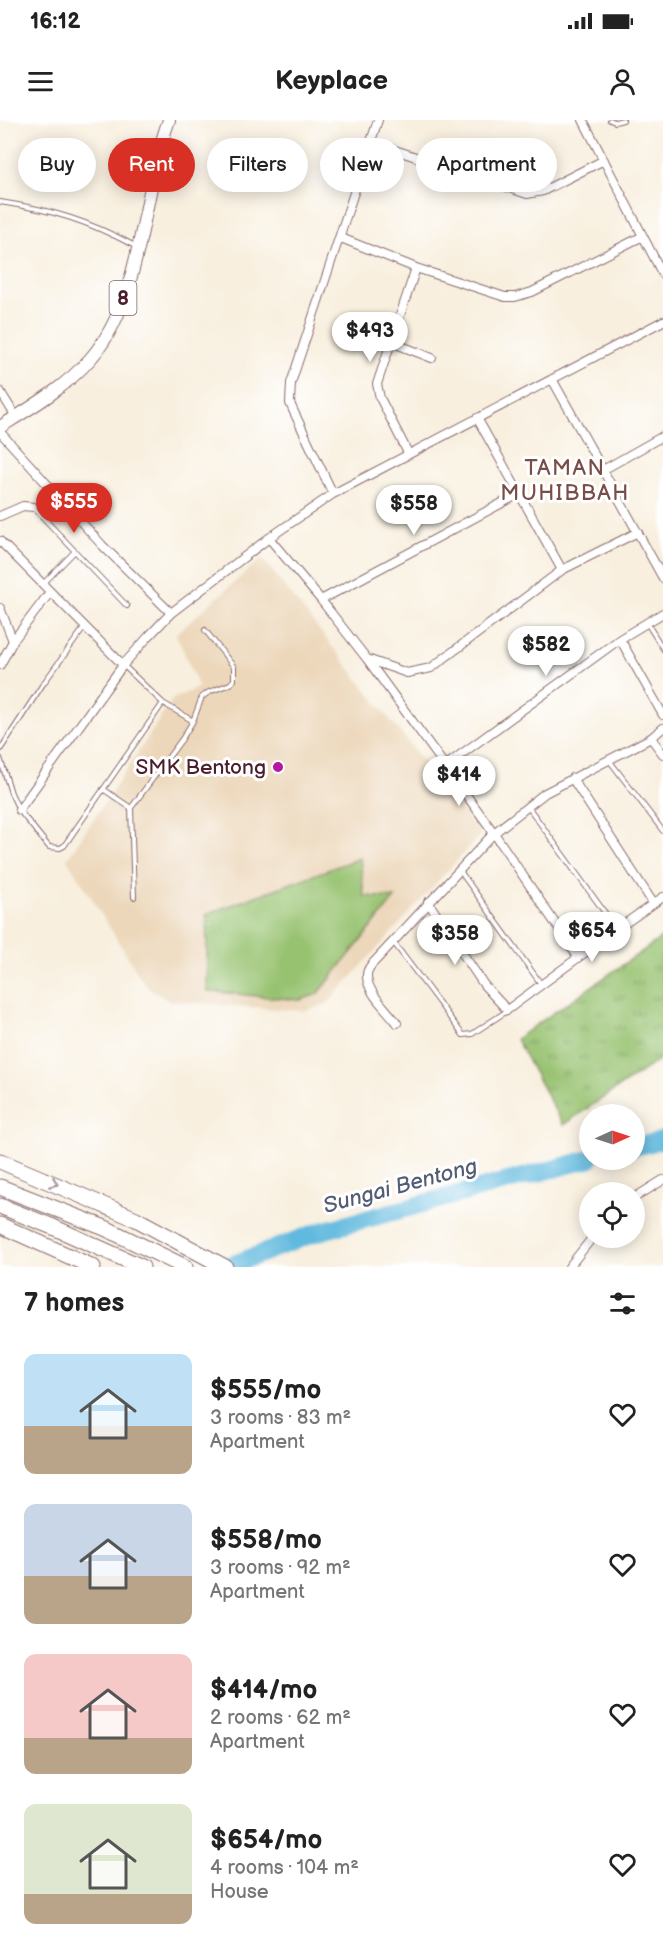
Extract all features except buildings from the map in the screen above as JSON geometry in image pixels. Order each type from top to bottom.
[{"type":"highway","points":[[0,1161],[67,1188],[152,1228],[225,1267]]},
{"type":"highway","points":[[0,1187],[61,1209],[185,1267]]},
{"type":"highway","points":[[0,1206],[142,1267]]},
{"type":"highway","points":[[0,1225],[93,1267]]},
{"type":"main road","name":"8","points":[[0,427],[61,387],[92,357],[114,323],[138,248],[161,145],[169,120]]},
{"type":"street","points":[[372,138],[378,120]]},
{"type":"street","points":[[584,120],[663,275]]},
{"type":"street","points":[[404,153],[527,194],[543,191],[604,160]]},
{"type":"street","points":[[333,494],[295,416],[290,403],[290,395],[291,383],[341,238],[353,192]]},
{"type":"street","points":[[341,238],[416,268],[505,297],[515,297],[532,292],[643,236]]},
{"type":"street","points":[[408,453],[377,391],[379,376],[416,268]]},
{"type":"street","points":[[19,810],[123,665],[171,613],[268,538],[333,494],[663,321]]},
{"type":"street","points":[[391,342],[432,357]]},
{"type":"street","points":[[552,379],[663,578]]},
{"type":"street","points":[[0,391],[16,417]]},
{"type":"street","points":[[477,418],[562,570]]},
{"type":"street","points":[[0,432],[70,512],[171,613]]},
{"type":"street","points":[[603,470],[663,436]]},
{"type":"street","points":[[321,600],[519,494]]},
{"type":"street","points":[[0,516],[23,506],[33,507]]},
{"type":"street","points":[[367,659],[407,673],[431,669],[562,570],[638,532]]},
{"type":"street","points":[[268,538],[367,659],[494,833],[578,957]]},
{"type":"street","points":[[0,541],[123,665]]},
{"type":"street","points":[[0,665],[13,641],[50,592]]},
{"type":"street","points":[[0,608],[13,641]]},
{"type":"street","points":[[445,766],[620,639],[663,613]]},
{"type":"street","points":[[620,639],[662,712]]},
{"type":"street","points":[[398,1023],[370,988],[367,974],[369,968],[428,902],[494,833],[545,793],[651,738],[663,728]]},
{"type":"street","points":[[651,738],[663,754]]},
{"type":"street","points":[[572,778],[653,903]]},
{"type":"street","points":[[428,902],[484,985],[507,1010],[617,928],[663,897]]},
{"type":"street","points":[[645,1191],[663,1180]]},
{"type":"street","points":[[569,1267],[584,1248]]},
{"type":"lane","points":[[610,120],[615,122],[623,120]]},
{"type":"lane","points":[[0,202],[46,210],[69,217],[101,228],[138,248]]},
{"type":"lane","points":[[33,507],[127,606]]},
{"type":"lane","points":[[42,584],[74,552]]},
{"type":"lane","points":[[647,622],[663,649]]},
{"type":"lane","points":[[0,750],[43,684],[84,628]]},
{"type":"lane","points":[[134,897],[131,808],[182,739],[193,721],[202,697],[231,684],[234,680],[234,667],[205,630]]},
{"type":"lane","points":[[123,665],[163,703],[193,721]]},
{"type":"lane","points":[[0,758],[19,810],[49,847],[60,848],[163,703]]},
{"type":"lane","points":[[609,759],[663,831]]},
{"type":"lane","points":[[103,789],[131,808]]},
{"type":"lane","points":[[529,807],[617,928]]},
{"type":"lane","points":[[459,871],[541,984]]},
{"type":"lane","points":[[394,942],[463,1035],[472,1034],[507,1010]]},
{"type":"shaded area","name":"SMK Bentong","points":[[262,558],[481,834],[327,1004],[305,1011],[169,1001],[146,986],[67,859],[173,699],[199,687],[176,634]]},
{"type":"green space","points":[[360,858],[364,896],[395,898],[318,994],[300,1000],[207,991],[207,914]]},
{"type":"green space","points":[[663,937],[663,1057],[594,1104],[579,1104],[579,1114],[563,1125],[516,1039]]},
{"type":"waterway","name":"Sungai Bentong","points":[[645,1144],[663,1140]]},
{"type":"waterway","name":"Sungai Bentong","points":[[226,1267],[318,1232],[579,1162]]},
{"type":"place","name":"SMK Bentong","points":[[278,767]]},
{"type":"district","name":"TAMAN MUHIBBAH","points":[[565,480]]}]
